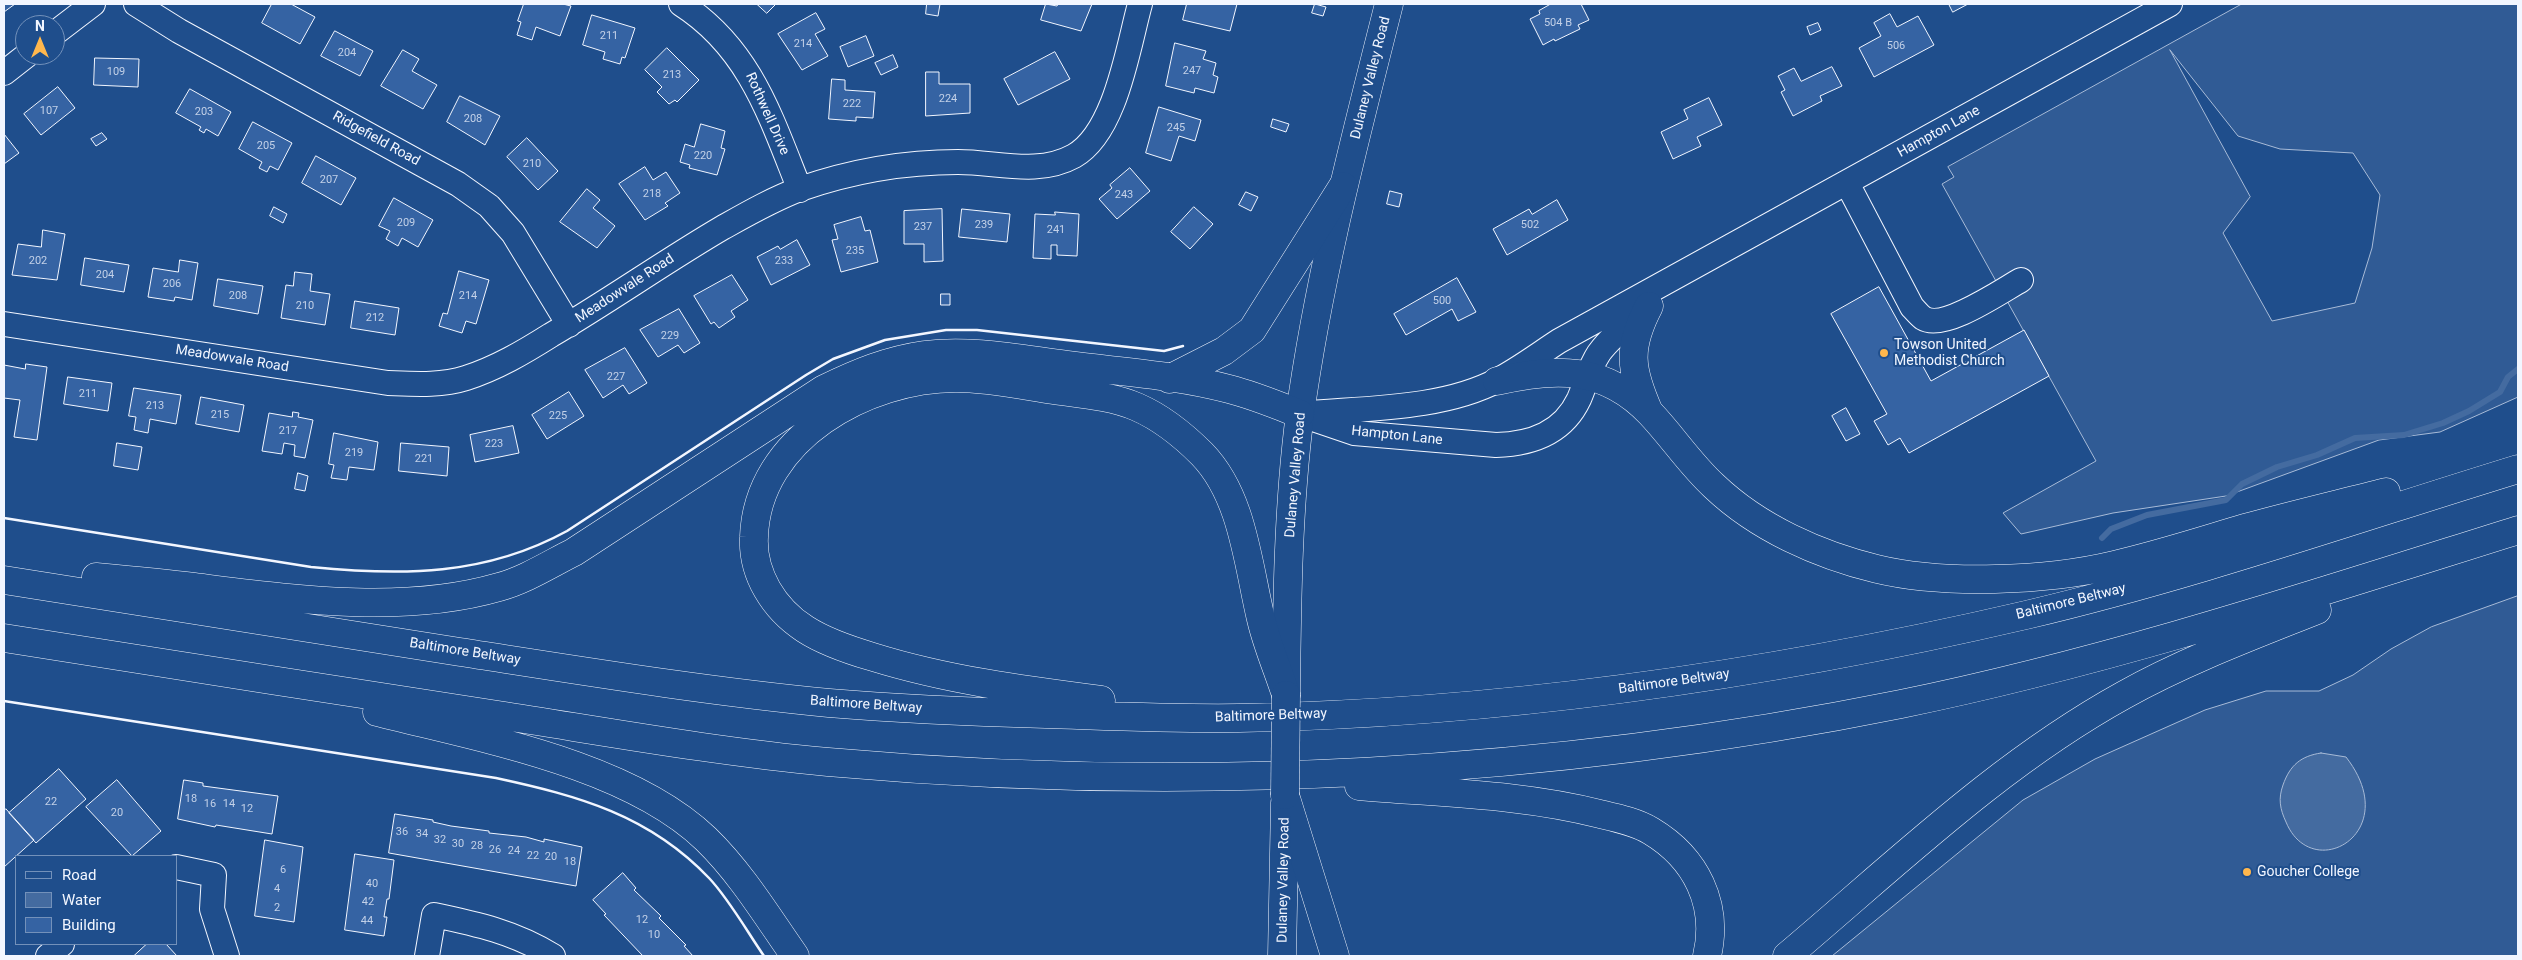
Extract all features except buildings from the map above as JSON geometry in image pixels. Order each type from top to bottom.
[{"type":"main road","name":"Dulaney Valley Road","points":[[1274,624],[1292,496],[1300,414],[1320,299],[1343,186],[1389,4]]},
{"type":"main road","points":[[1169,379],[1224,351],[1252,330],[1343,186]]},
{"type":"main road","points":[[1649,306],[1637,329],[1634,344],[1637,384],[1649,412]]},
{"type":"main road","points":[[4,568],[192,586],[295,600],[358,602],[464,595],[500,587],[574,552],[824,389],[890,361],[925,355],[960,353],[1227,388],[1300,414]]},
{"type":"main road","points":[[1497,381],[1533,372],[1562,371],[1587,374],[1618,387],[1649,412],[1714,487],[1750,515],[1788,536],[1831,556],[1878,569],[1927,578],[2053,575],[2113,566],[2271,521],[2518,458]]},
{"type":"main road","points":[[1237,718],[1013,689],[898,665],[842,647],[805,629],[781,609],[767,591],[758,570],[753,547],[758,501],[768,480],[782,458],[806,434],[837,412],[896,386],[956,378],[993,381],[1103,397],[1137,408],[1159,420],[1204,456],[1218,476],[1238,522],[1274,624],[1286,695],[1285,796],[1296,874],[1336,956]]},
{"type":"main road","name":"Baltimore Beltway","points":[[4,580],[675,686],[811,701],[964,712],[1237,718],[1386,711],[1594,693],[1730,674],[1885,645],[2028,614],[2178,574],[2518,469]]},
{"type":"main road","points":[[4,638],[670,742],[826,762],[1111,776],[1240,777],[1371,772],[1489,763],[1600,751],[1737,732],[1901,704],[2044,671],[2199,630],[2513,532]]},
{"type":"main road","points":[[1787,956],[2008,770],[2124,695],[2197,659],[2513,532]]},
{"type":"main road","points":[[4,649],[107,654]]},
{"type":"main road","points":[[223,672],[507,746],[611,780],[649,798],[705,838],[731,866],[795,956]]},
{"type":"main road","points":[[1240,777],[1525,800],[1583,810],[1625,820],[1649,830],[1670,844],[1688,861],[1708,901],[1711,924],[1707,956]]},
{"type":"main road","name":"Dulaney Valley Road","points":[[1282,956],[1296,874]]},
{"type":"street","points":[[65,25],[93,4]]},
{"type":"street","name":"Ridgefield Road","points":[[136,4],[179,31],[458,184],[489,206],[513,233],[569,325]]},
{"type":"street","name":"Rothwell Drive","points":[[681,4],[696,14],[723,38],[747,69],[766,105],[800,190]]},
{"type":"street","name":"Meadowvale Road","points":[[4,324],[388,383],[429,384],[464,379],[504,364],[569,325],[700,241],[750,212],[800,190],[859,174],[906,165],[958,162],[1023,168],[1055,164],[1076,155],[1096,137],[1113,104],[1140,4]]},
{"type":"street","name":"Hampton Lane","points":[[1300,414],[1434,400],[1463,393],[1497,381],[1559,341],[1709,260],[2170,4]]},
{"type":"street","points":[[4,73],[15,64]]},
{"type":"street","points":[[1847,183],[1912,307],[1923,318],[1932,320],[1957,315],[2021,280]]},
{"type":"street","name":"Hampton Lane","points":[[1300,414],[1354,433],[1517,445],[1536,440],[1552,432],[1566,418],[1578,400],[1587,374],[1600,352],[1618,332],[1709,260]]},
{"type":"street","points":[[178,868],[214,875],[212,908],[227,956]]},
{"type":"street","points":[[428,956],[434,915],[495,928],[535,945],[553,956]]},
{"type":"street","points":[[48,956],[61,945]]},
{"type":"shaded area","points":[[2242,4],[2518,4],[2518,397],[2440,432],[2379,440],[2226,496],[2113,513],[2021,534],[2003,513],[2096,461],[1942,184],[1954,177],[1948,167]],"holes":[[[2170,50],[2238,136],[2280,149],[2353,153],[2380,195],[2372,248],[2355,303],[2272,321],[2223,233],[2250,197]]]},
{"type":"shaded area","name":"Goucher College","points":[[2518,596],[2518,956],[1832,956],[2023,800],[2095,759],[2205,710],[2266,691],[2319,691],[2353,675],[2391,649],[2431,627]]},
{"type":"water","points":[[2321,753],[2346,757],[2361,784],[2365,808],[2360,828],[2348,842],[2332,849],[2315,849],[2298,840],[2286,822],[2280,804],[2283,785],[2293,767],[2308,756]]},
{"type":"waterway","points":[[2102,538],[2111,529],[2147,515],[2226,500],[2242,484],[2277,467],[2317,455],[2355,438],[2404,435],[2443,423],[2469,411],[2500,392],[2508,377],[2518,369]]},
{"type":"wall","points":[[4,518],[311,567],[378,572],[442,569],[474,565],[536,546],[567,531],[806,375],[833,359],[885,340],[946,330],[977,330],[1164,351],[1183,346]]},
{"type":"wall","points":[[4,701],[496,778],[556,792],[584,801],[637,823],[662,838],[686,856],[716,886],[764,956]]},
{"type":"place","name":"Towson United Methodist Church","points":[[1884,353]]},
{"type":"place","name":"Goucher College","points":[[2247,872]]}]
